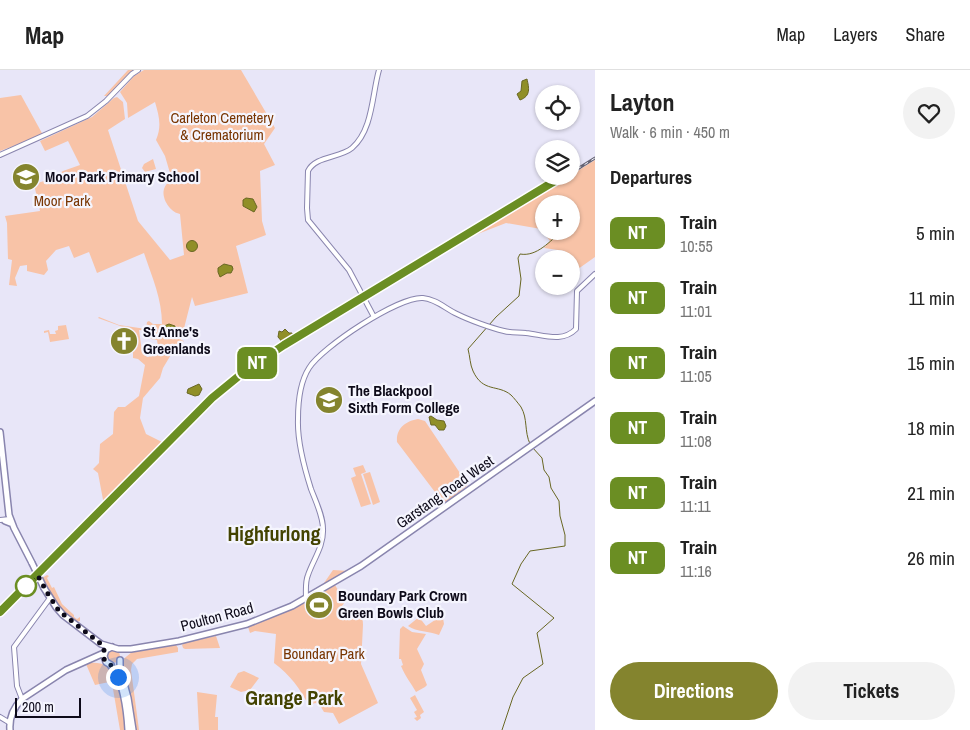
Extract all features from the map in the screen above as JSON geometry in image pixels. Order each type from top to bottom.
[{"type":"main road","points":[[0,155],[87,116],[106,101],[138,70]]},
{"type":"main road","points":[[374,317],[350,270],[309,221],[307,208],[308,171],[310,166],[353,147],[361,136],[373,101],[379,70]]},
{"type":"main road","points":[[306,598],[307,576],[319,551],[323,529],[299,441],[298,420],[304,378],[309,367],[318,356],[374,317],[405,301],[422,298],[431,300],[459,315],[504,331],[556,338],[571,334],[576,329],[577,324],[577,291],[595,274]]},
{"type":"main road","name":"Garstang Road West","points":[[306,598],[361,566],[595,401]]},
{"type":"main road","points":[[0,432],[7,499],[7,522],[32,563],[48,598],[61,613],[101,644],[104,659],[116,672],[121,688],[128,730]]},
{"type":"main road","points":[[306,590],[314,594]]},
{"type":"main road","points":[[24,698],[18,689],[13,651],[18,640],[48,598]]},
{"type":"main road","name":"Poulton Road","points":[[101,644],[114,648],[131,649],[179,641],[242,626],[292,606],[306,598]]},
{"type":"main road","points":[[10,730],[10,723],[17,704],[24,698],[66,670],[114,648],[120,653],[120,669],[128,698],[133,730]]},
{"type":"main road","points":[[90,660],[110,665],[117,664],[131,649]]},
{"type":"main road","points":[[0,717],[10,723]]},
{"type":"green space","points":[[128,70],[135,70],[109,96],[104,96]]},
{"type":"green space","points":[[144,70],[241,70],[275,128],[264,144],[275,165],[260,171],[262,221],[266,235],[236,246],[248,293],[195,306],[192,297],[181,340],[184,341],[175,348],[163,368],[160,378],[143,398],[140,418],[146,434],[164,443],[104,505],[98,473],[93,469],[99,463],[100,444],[113,434],[114,412],[118,407],[125,407],[139,396],[145,365],[138,359],[133,358],[133,353],[130,349],[134,331],[98,318],[119,325],[146,329],[147,322],[149,321],[153,324],[162,324],[162,315],[153,279],[144,253],[97,273],[89,252],[74,258],[69,246],[56,250],[46,261],[48,270],[44,275],[27,271],[27,265],[20,266],[15,278],[17,286],[9,285],[12,260],[8,259],[7,223],[5,216],[40,211],[34,184],[51,179],[63,171],[80,165],[68,141],[45,151],[40,141],[92,117],[117,97],[123,102],[125,119],[108,130],[138,221],[170,260],[184,255],[180,214],[170,208],[165,201],[163,193],[165,186],[172,180],[165,156],[156,140],[159,116],[155,102],[128,118],[127,103],[120,92],[134,76]],"holes":[[[139,330],[147,331],[151,339],[157,340],[159,355],[147,357],[142,352]]]},
{"type":"green space","points":[[21,95],[43,135],[0,151],[0,98]]},
{"type":"green space","points":[[153,159],[156,169],[145,172],[142,168],[144,164]]},
{"type":"green space","points":[[595,160],[595,257],[580,268],[580,250],[544,248],[550,241],[580,240],[580,195],[539,195],[555,185],[580,185],[580,169]]},
{"type":"green space","points":[[535,198],[535,228],[506,223],[475,235]]},
{"type":"green space","points":[[66,325],[69,339],[50,342],[48,332],[44,333],[44,331],[49,330],[50,334],[56,334],[55,331],[58,330],[58,326]]},
{"type":"green space","points":[[418,419],[425,421],[468,485],[444,504],[397,442],[400,429],[410,421]]},
{"type":"green space","points":[[363,465],[366,472],[361,474],[371,504],[361,507],[351,478],[356,476],[353,468]]},
{"type":"green space","points":[[370,472],[380,502],[373,505],[363,474]]},
{"type":"green space","points":[[333,570],[349,571],[325,585],[324,583]]},
{"type":"green space","points":[[47,575],[49,576],[47,578],[52,588],[54,587],[62,604],[74,617],[77,619],[80,617],[80,621],[77,622],[59,607],[42,578]]},
{"type":"green space","name":"Boundary Park","points":[[335,585],[345,602],[342,606],[349,616],[362,608],[361,664],[378,703],[339,724],[333,713],[324,712],[319,704],[315,703],[309,706],[294,682],[274,663],[276,634],[255,631],[250,633],[248,627],[284,612]]},
{"type":"green space","points":[[419,617],[426,626],[435,620],[443,618],[444,624],[439,635],[408,626]]},
{"type":"green space","points":[[403,626],[412,632],[426,634],[417,649],[424,664],[421,670],[427,685],[416,692],[401,666],[403,665],[401,659],[399,659],[400,629]]},
{"type":"green space","points":[[216,636],[220,648],[185,649],[182,645],[184,643]]},
{"type":"green space","points":[[176,645],[178,652],[137,659],[132,664],[131,670],[139,730],[133,730],[121,661],[132,652]]},
{"type":"green space","points":[[110,649],[116,649],[120,656],[116,663],[110,663],[106,659],[106,653]]},
{"type":"green space","points":[[86,664],[105,665],[115,676],[109,682],[95,685]]},
{"type":"green space","points":[[244,671],[259,678],[250,690],[241,692],[230,687],[238,673]]},
{"type":"green space","points":[[114,679],[117,680],[127,730],[120,730],[112,683]]},
{"type":"green space","points":[[197,692],[217,695],[215,717],[218,717],[218,730],[199,730]]},
{"type":"green space","points":[[415,695],[424,712],[417,721],[414,718],[417,717],[414,712],[417,710],[410,698]]},
{"type":"shaded area","points":[[527,79],[528,94],[520,100],[517,94],[521,91],[522,81]]},
{"type":"shaded area","points":[[246,198],[253,199],[257,207],[254,212],[243,206],[243,200]]},
{"type":"shaded area","points":[[192,240],[198,246],[192,252],[186,246]]},
{"type":"shaded area","points":[[224,264],[232,266],[233,269],[231,273],[220,277],[218,268]]},
{"type":"shaded area","points":[[169,324],[175,326],[177,333],[165,333],[164,326]]},
{"type":"shaded area","points":[[285,329],[295,337],[284,344],[278,337],[279,331],[282,332]]},
{"type":"shaded area","points":[[199,384],[202,389],[199,395],[195,396],[187,393],[188,389]]},
{"type":"shaded area","points":[[431,416],[437,420],[444,421],[446,426],[444,430],[439,430],[435,425],[431,425],[429,417]]},
{"type":"waterway","points":[[530,444],[525,416],[521,407],[511,395],[486,385],[477,378],[472,369],[468,349],[496,317],[519,296],[521,279],[518,258],[520,254],[538,251],[552,240]]},
{"type":"waterway","points":[[502,730],[513,697],[523,678],[543,664],[537,633],[554,618],[512,584],[521,564],[530,551],[565,546],[559,501],[551,488],[549,477],[544,470],[542,458],[532,447]]},
{"type":"railway","points":[[580,167],[595,158]]},
{"type":"railway","points":[[0,614],[211,401],[248,371],[551,185]]},
{"type":"train","name":"NT","points":[[0,612],[212,398],[245,371],[284,345],[548,185]]},
{"type":"place","name":"Moor Park Primary School","points":[[26,177]]},
{"type":"place","name":"St Anne's Greenlands","points":[[124,341]]},
{"type":"place","name":"The Blackpool Sixth Form College","points":[[329,400]]},
{"type":"place","name":"Boundary Park Crown Green Bowls Club","points":[[319,605]]},
{"type":"district","name":"Highfurlong","points":[[274,534]]},
{"type":"district","name":"Grange Park","points":[[294,698]]},
{"type":"route","points":[[26,586],[38,576],[56,608],[101,644],[104,649],[106,663],[114,668],[118,677]]},
{"type":"park label","name":"Carleton Cemetery & Crematorium","points":[[222,126]]},
{"type":"park label","name":"Moor Park","points":[[62,201]]}]
